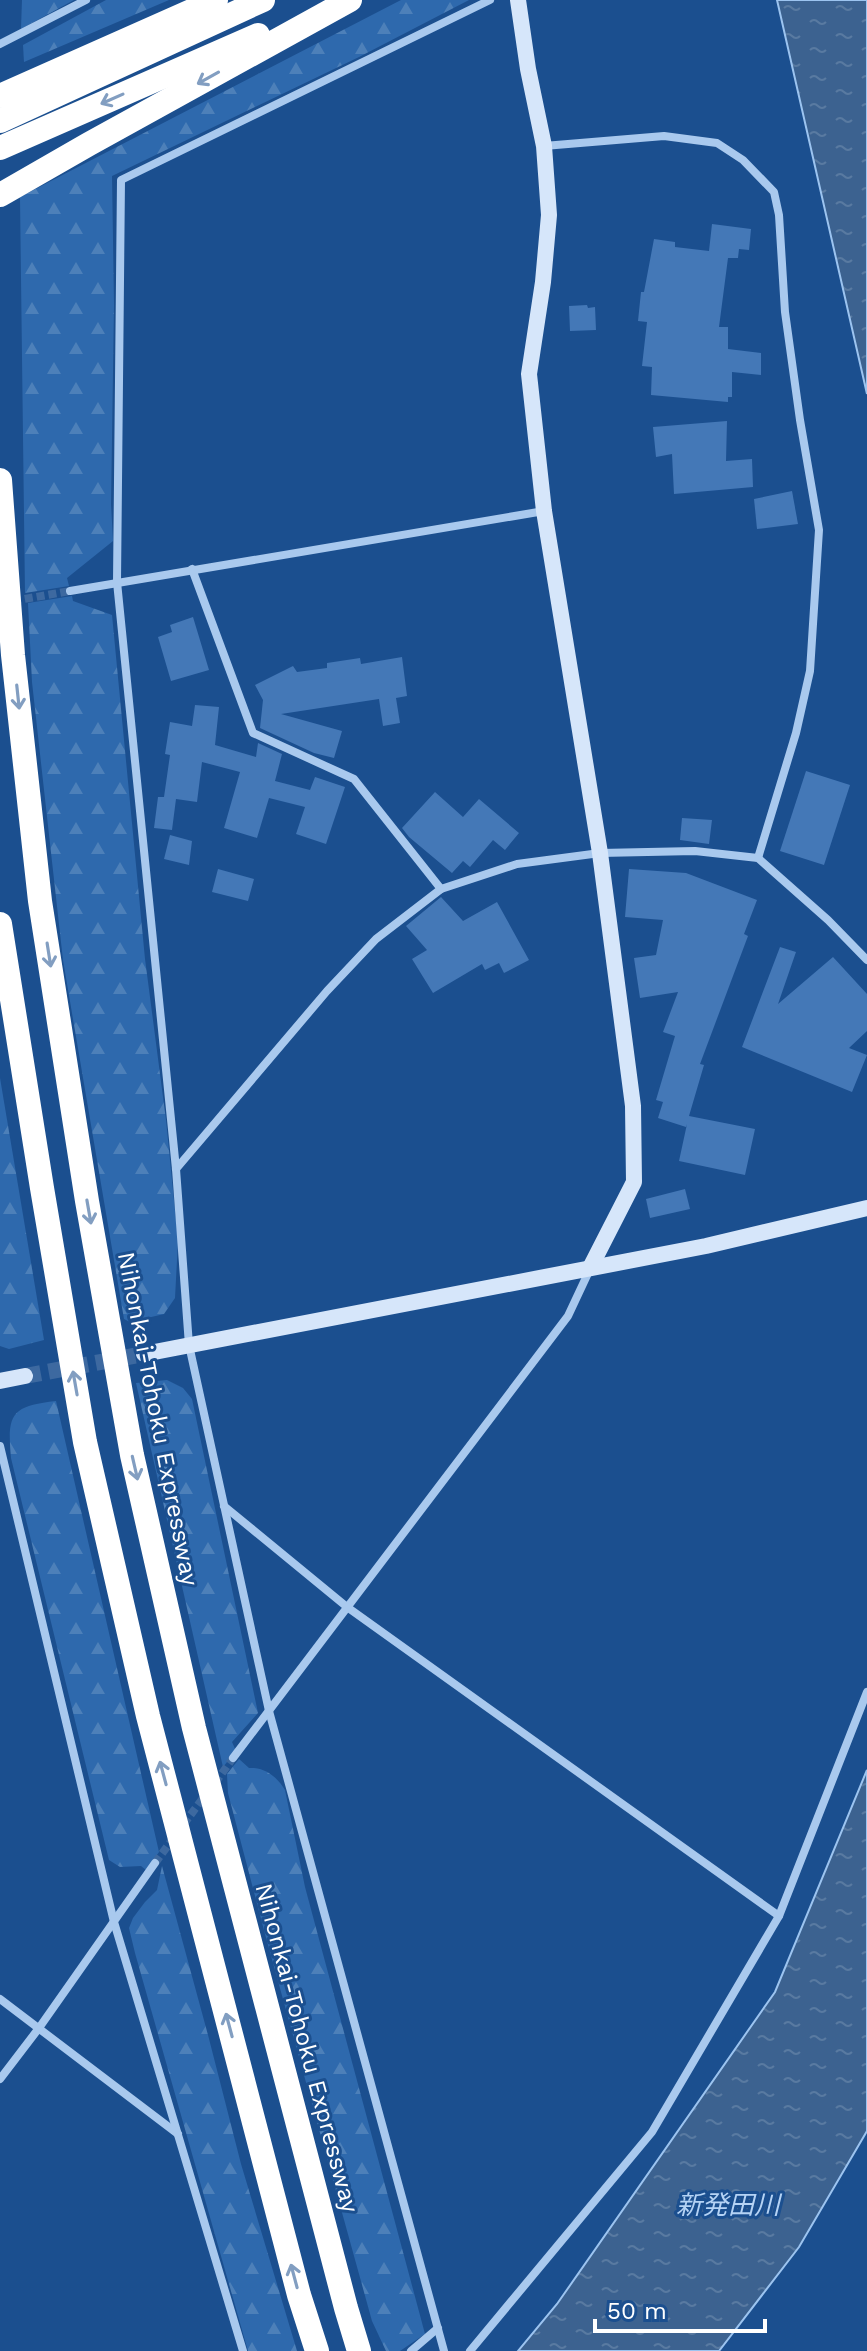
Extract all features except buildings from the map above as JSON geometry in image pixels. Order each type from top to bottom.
[{"type":"highway","points":[[0,96],[216,0]]},
{"type":"highway","points":[[0,121],[263,0]]},
{"type":"highway","points":[[0,148],[337,0]]},
{"type":"highway","points":[[0,195],[350,0]]},
{"type":"highway","name":"Nihonkai-Tohoku Expressway","points":[[0,480],[13,655],[40,901],[87,1201],[132,1455],[194,1728],[359,2351]]},
{"type":"highway","points":[[0,924],[85,1442],[148,1716],[299,2295],[317,2351]]},
{"type":"street","points":[[0,44],[86,0]]},
{"type":"street","points":[[444,2351],[269,1711],[189,1345],[176,1169],[117,582],[121,180],[490,0]]},
{"type":"street","points":[[233,1758],[568,1316],[634,1182],[633,1106],[600,853],[544,511],[529,374],[543,282],[549,215],[544,146],[518,0]]},
{"type":"street","points":[[544,146],[664,136],[717,143],[743,160],[774,192],[779,215],[785,312],[819,530],[810,671],[796,733],[758,858]]},
{"type":"street","points":[[70,591],[544,511]]},
{"type":"street","points":[[192,569],[253,733],[354,779],[441,889]]},
{"type":"street","points":[[176,1169],[327,991],[376,939],[441,889],[517,864],[600,853],[695,851],[758,858],[828,920],[867,960]]},
{"type":"street","points":[[144,1354],[706,1246],[867,1208]]},
{"type":"street","points":[[0,1381],[25,1376]]},
{"type":"street","points":[[0,1446],[114,1922],[243,2351]]},
{"type":"street","points":[[224,1506],[347,1607],[779,1916]]},
{"type":"street","points":[[470,2351],[652,2132],[779,1916],[867,1692]]},
{"type":"street","points":[[0,2079],[155,1863]]},
{"type":"street","points":[[0,1999],[178,2134]]},
{"type":"street","points":[[411,2351],[438,2328]]},
{"type":"green space","points":[[22,0],[74,0],[21,29]]},
{"type":"green space","points":[[106,0],[169,0],[24,62],[23,45]]},
{"type":"green space","points":[[401,0],[469,0],[359,57],[112,176],[113,541],[67,578],[69,586],[25,593],[20,197]]},
{"type":"green space","points":[[72,596],[73,601],[112,615],[145,959],[178,1241],[175,1298],[164,1314],[130,1322],[124,1319],[63,960],[32,682],[28,603]]},
{"type":"green space","points":[[0,1078],[44,1340],[9,1349],[0,1346]]},
{"type":"green space","points":[[167,1380],[183,1388],[192,1399],[258,1713],[232,1742],[236,1751],[223,1767],[136,1383]]},
{"type":"green space","points":[[56,1401],[159,1852],[146,1870],[141,1866],[120,1867],[109,1860],[11,1458],[10,1431],[15,1415],[29,1406]]},
{"type":"green space","points":[[239,1759],[249,1768],[270,1774],[285,1790],[305,1887],[425,2334],[400,2351],[386,2351],[372,2321],[265,1934],[228,1793],[227,1774]]},
{"type":"green space","points":[[162,1866],[241,2164],[297,2351],[248,2351],[135,1953],[129,1928],[133,1918],[157,1890]]},
{"type":"water","points":[[777,0],[867,0],[867,394]]},
{"type":"water","name":"新発田川","points":[[867,1770],[867,2131],[799,2247],[719,2351],[518,2351],[557,2304],[775,1992]]},
{"type":"tunnel","points":[[13,601],[70,591]]},
{"type":"tunnel","points":[[25,1376],[144,1354]]},
{"type":"tunnel","points":[[215,1783],[233,1758]]},
{"type":"tunnel","points":[[155,1863],[206,1794]]}]
